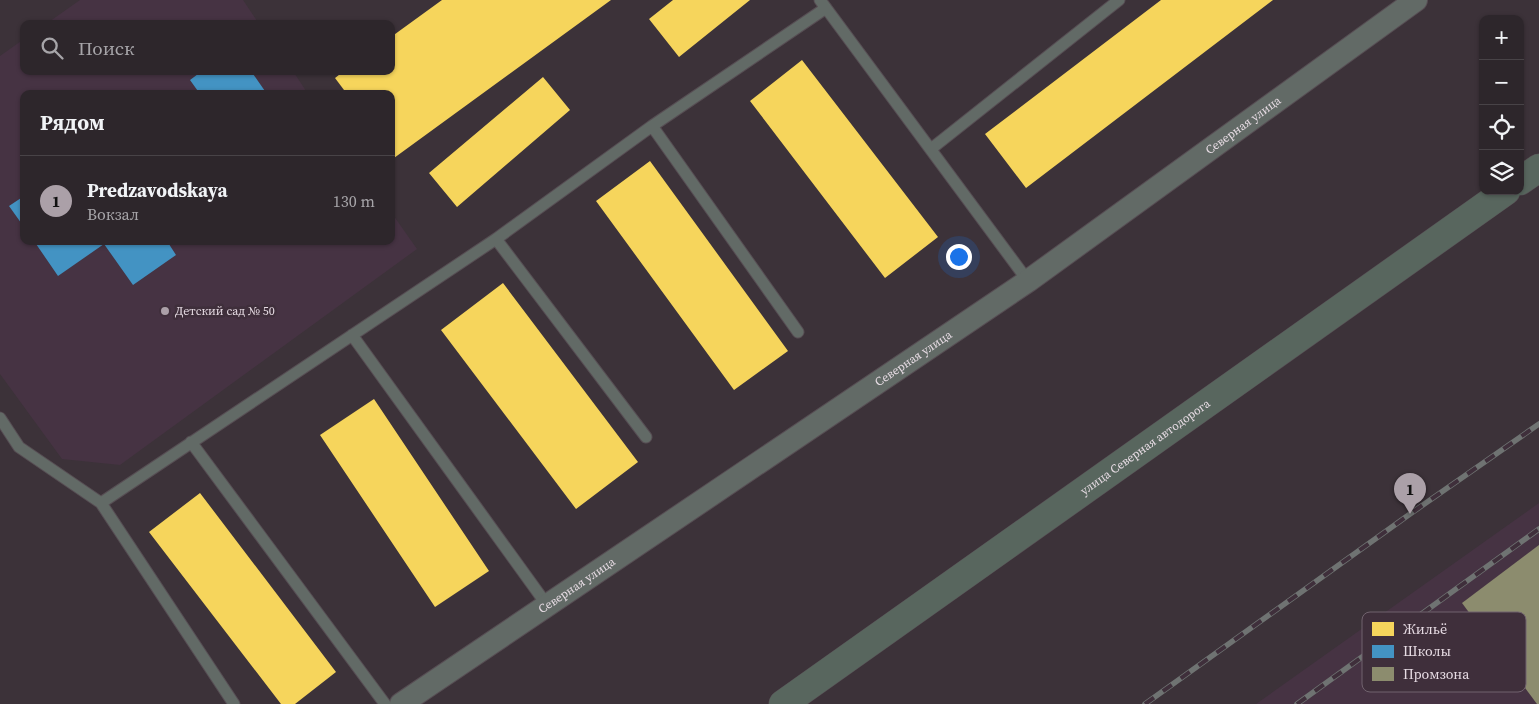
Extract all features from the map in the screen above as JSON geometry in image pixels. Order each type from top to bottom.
[{"type":"main road","points":[[1524,178],[1539,168]]},
{"type":"main road","name":"улица Северная автодорога","points":[[783,704],[1500,195]]},
{"type":"street","name":"Северная улица","points":[[401,704],[1028,281],[1416,0]]},
{"type":"lane","points":[[931,149],[1119,0]]},
{"type":"lane","points":[[100,503],[496,238],[823,4],[1028,281]]},
{"type":"lane","points":[[652,126],[798,332]]},
{"type":"lane","points":[[496,238],[646,437]]},
{"type":"lane","points":[[352,335],[547,605]]},
{"type":"lane","points":[[0,418],[19,447],[100,503],[234,704]]},
{"type":"lane","points":[[191,442],[385,704]]},
{"type":"shaded area","points":[[80,0],[243,0],[256,20],[52,20]]},
{"type":"shaded area","name":"Детский сад № 50","points":[[20,42],[20,75],[296,75],[305,90],[20,90],[20,245],[395,245],[395,218],[417,249],[120,465],[62,459],[0,374],[0,56]]},
{"type":"shaded area","points":[[1539,503],[1539,704],[1256,704],[1362,629],[1362,692],[1526,692],[1526,612],[1386,612]]},
{"type":"building: Жильё","points":[[442,0],[611,0],[395,157],[395,90],[344,90],[335,78],[339,75],[395,75],[395,34]]},
{"type":"building: Жильё","points":[[673,0],[750,0],[679,57],[649,19]]},
{"type":"building: Жильё","points":[[1161,0],[1273,0],[1026,188],[985,134]]},
{"type":"building: Жильё","points":[[802,60],[938,237],[885,278],[750,101]]},
{"type":"building: Жильё","points":[[543,77],[570,110],[457,207],[429,173]]},
{"type":"building: Жильё","points":[[650,161],[788,351],[734,390],[596,201]]},
{"type":"building: Жильё","points":[[503,283],[638,462],[576,509],[441,330]]},
{"type":"building: Жильё","points":[[374,399],[489,571],[435,607],[320,435]]},
{"type":"building: Жильё","points":[[200,493],[336,672],[295,704],[281,704],[149,532]]},
{"type":"building: Школы","points":[[197,75],[254,75],[264,90],[197,90],[190,80]]},
{"type":"building: Школы","points":[[20,199],[20,221],[9,206]]},
{"type":"building: Школы","points":[[37,245],[103,245],[58,276]]},
{"type":"building: Школы","points":[[105,245],[170,245],[176,255],[133,285]]},
{"type":"building: Промзона","points":[[1539,545],[1539,704],[1537,704],[1526,689],[1526,612],[1469,612],[1462,603]]},
{"type":"railway","points":[[1145,704],[1539,424]]},
{"type":"railway","points":[[1424,612],[1539,529]]},
{"type":"railway","points":[[1297,704],[1362,657]]},
{"type":"place","name":"Детский сад № 50","points":[[165,311]]},
{"type":"place","name":"Predzavodskaya","points":[[1410,514]]}]
